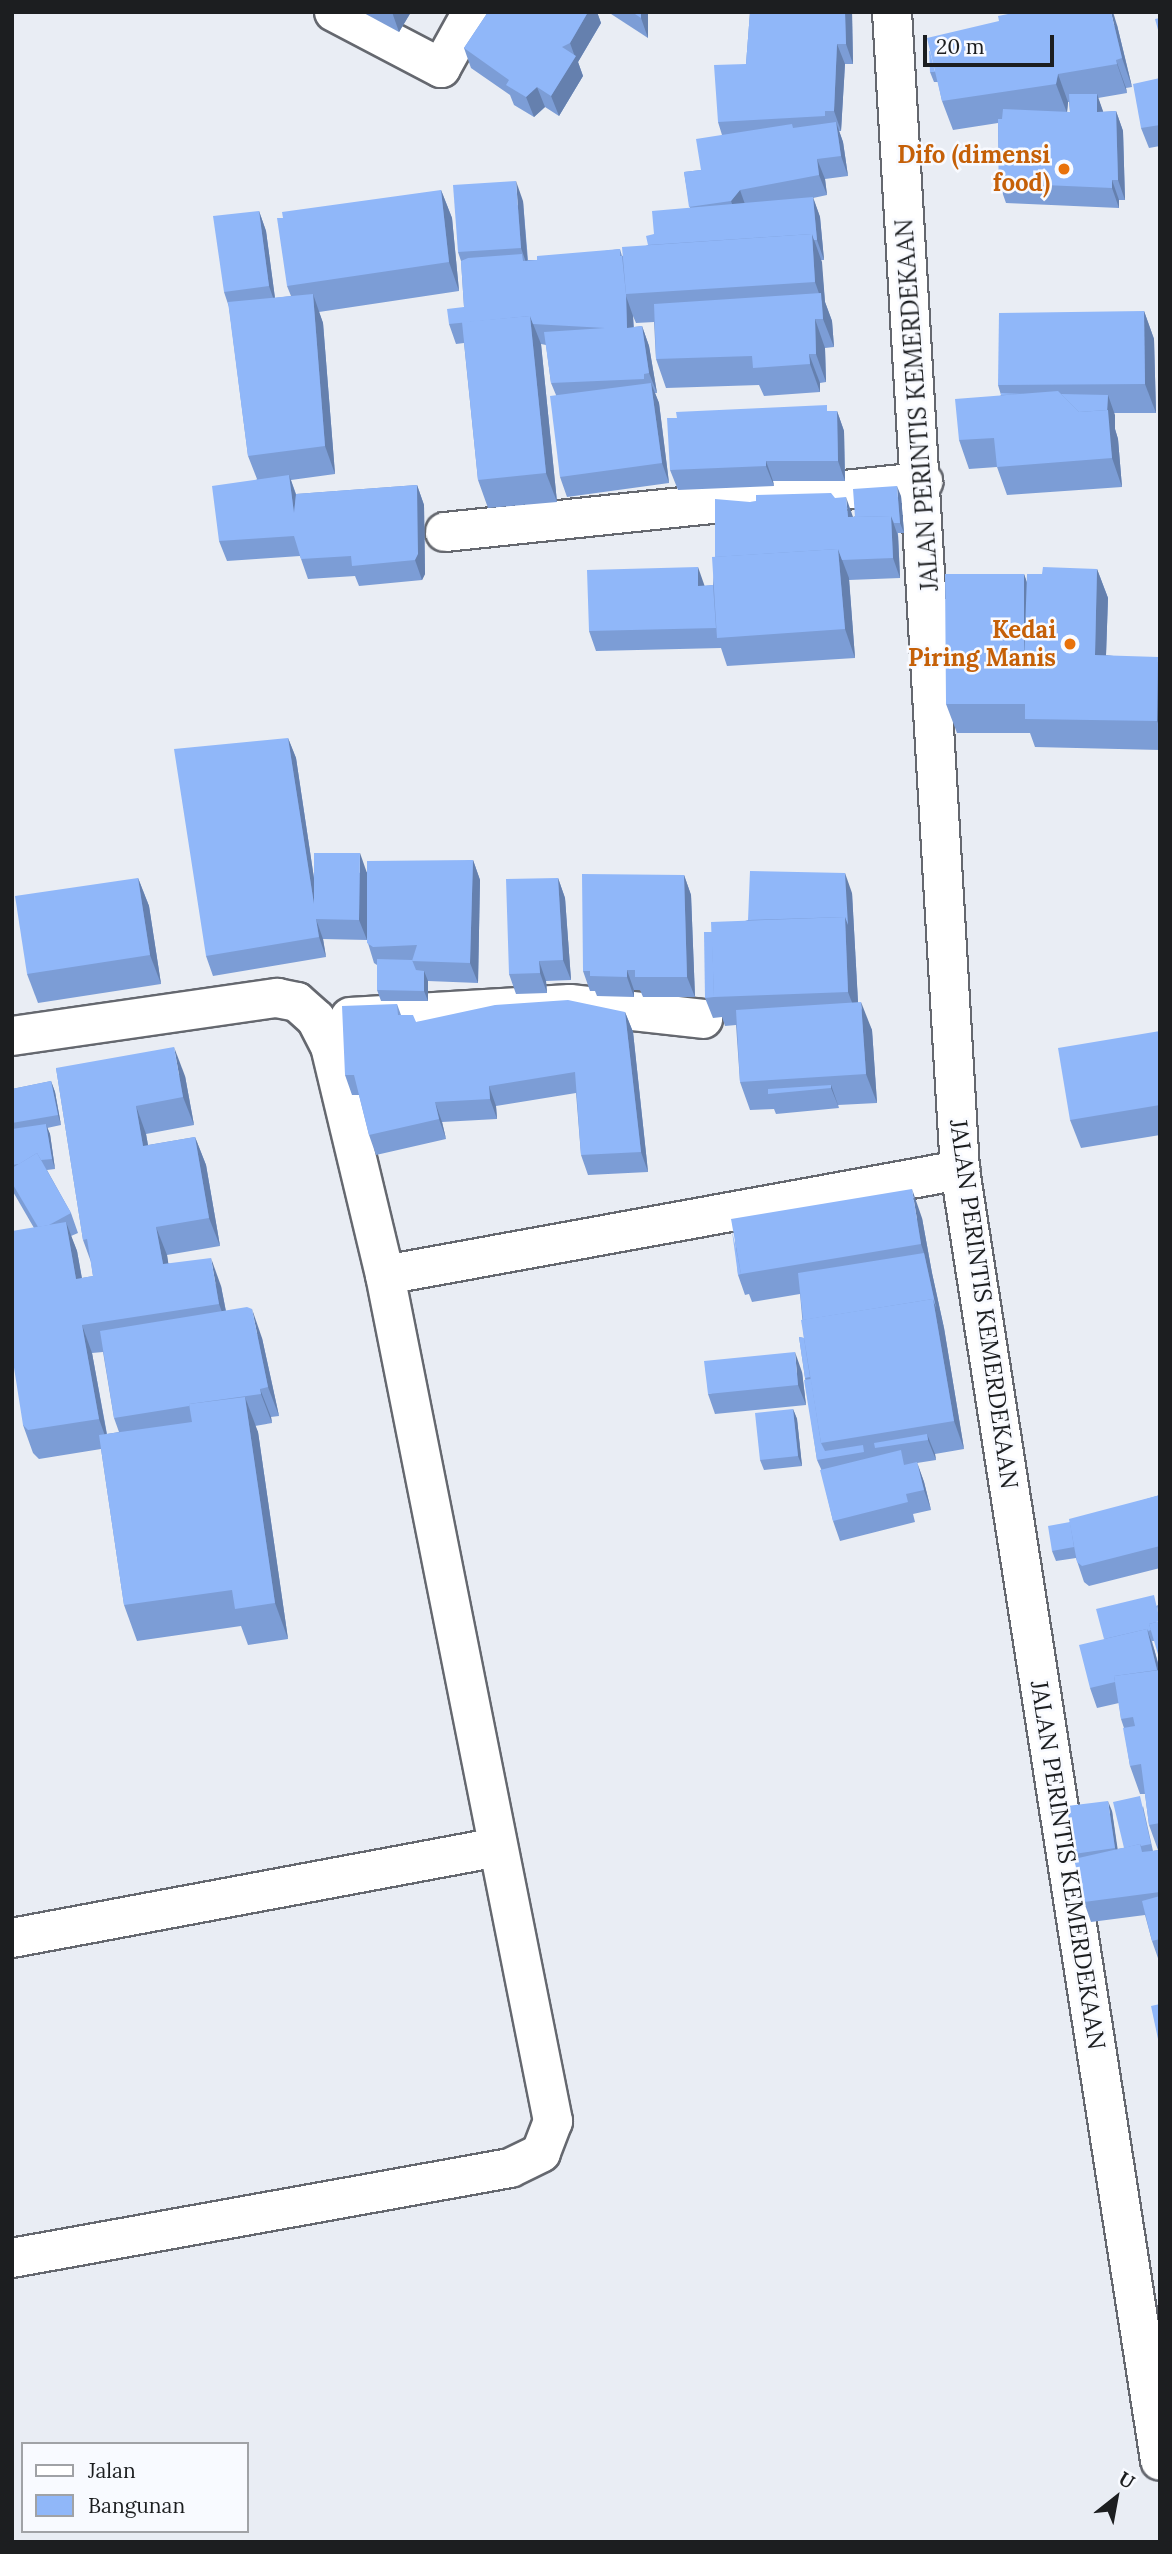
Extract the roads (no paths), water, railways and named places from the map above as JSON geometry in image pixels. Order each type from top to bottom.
[{"type":"street","points":[[334,12],[441,68],[472,12]]},
{"type":"street","name":"JALAN PERINTIS KEMERDEKAAN","points":[[892,12],[923,482],[960,1170],[1160,2461]]},
{"type":"street","points":[[445,532],[923,482]]},
{"type":"street","points":[[12,1036],[277,998],[298,1002],[316,1019],[330,1046],[385,1275],[553,2121],[541,2153],[510,2168],[12,2258]]},
{"type":"street","points":[[316,1019],[570,1004],[703,1019]]},
{"type":"street","points":[[385,1275],[960,1170]]},
{"type":"street","points":[[12,1938],[498,1847]]},
{"type":"place","name":"Difo (dimensi food)","points":[[1064,169]]},
{"type":"place","name":"Kedai Piring Manis","points":[[1070,644]]}]
